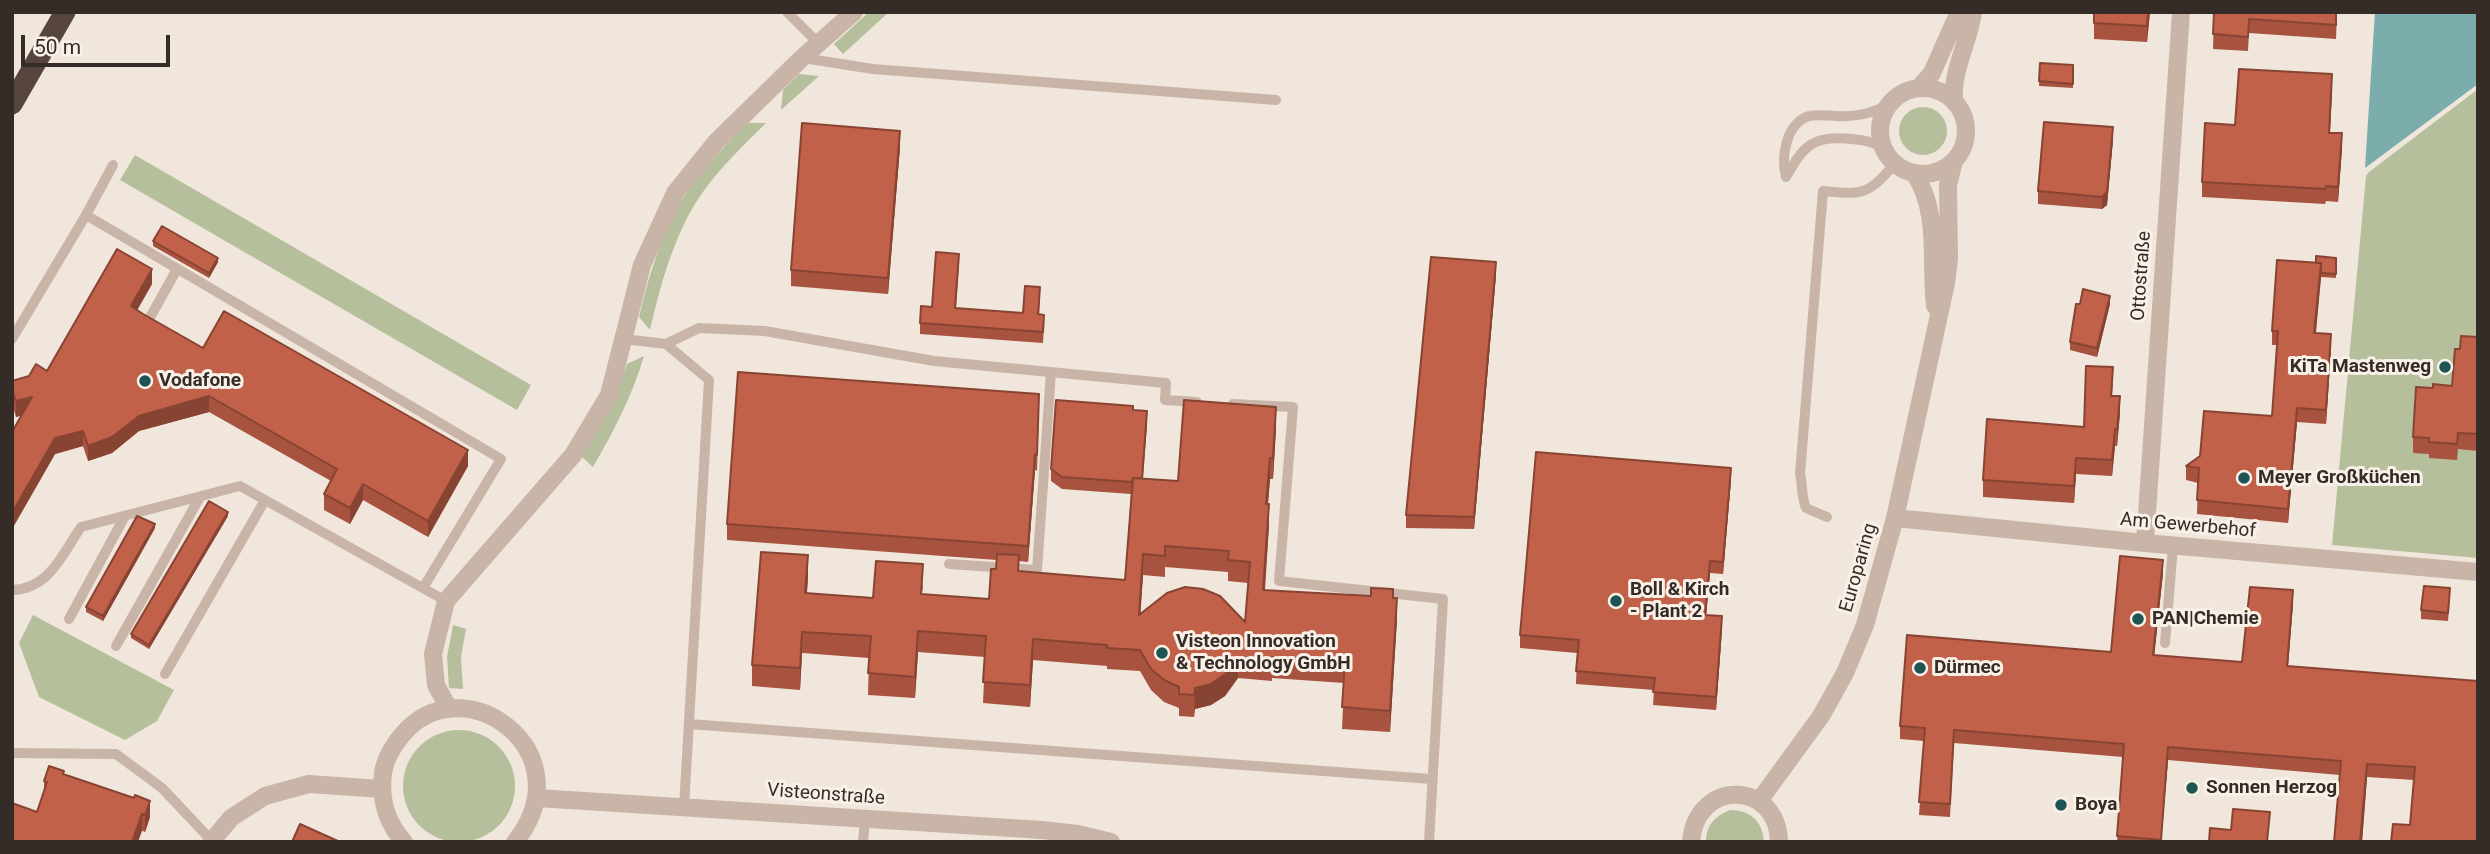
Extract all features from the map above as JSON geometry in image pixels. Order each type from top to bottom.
[{"type":"highway","points":[[12,104],[65,12]]},
{"type":"street","points":[[449,709],[436,685],[433,654],[446,601],[573,455],[609,395],[642,265],[675,193],[716,142],[802,58],[854,12]]},
{"type":"street","points":[[1919,88],[1932,73],[1959,12]]},
{"type":"street","points":[[1954,161],[1933,173],[1914,173],[1895,163],[1884,148],[1880,124],[1889,104],[1900,94],[1919,88],[1938,90],[1954,99],[1955,79],[1973,12]]},
{"type":"street","name":"Ottostraße","points":[[2145,543],[2181,12]]},
{"type":"street","name":"Europaring","points":[[1759,801],[1821,716],[1845,673],[1865,625],[1895,518],[1946,283],[1949,259],[1948,185],[1954,161],[1964,145],[1967,128],[1962,110],[1954,99]]},
{"type":"street","name":"Europaring","points":[[1914,173],[1925,193],[1930,210],[1936,320]]},
{"type":"street","name":"Am Gewerbehof","points":[[1895,518],[2173,546],[2478,572]]},
{"type":"street","points":[[404,842],[385,811],[381,789],[384,767],[393,746],[408,728],[427,716],[449,709],[473,710],[496,718],[515,732],[529,751],[537,774],[537,798],[530,821],[515,842]]},
{"type":"street","points":[[211,841],[231,818],[265,796],[309,784],[381,789]]},
{"type":"street","points":[[1688,841],[1694,822],[1705,806],[1722,796],[1741,794],[1759,801],[1775,819],[1779,842]]},
{"type":"street","name":"Visteonstraße","points":[[537,798],[1042,830],[1078,834],[1111,842]]},
{"type":"lane","points":[[787,12],[818,43]]},
{"type":"lane","points":[[802,58],[873,69],[1276,100]]},
{"type":"lane","points":[[1884,148],[1864,140],[1829,137],[1804,149],[1786,177],[1783,165],[1786,144],[1791,134],[1807,117],[1867,115],[1889,104]]},
{"type":"lane","points":[[1827,517],[1806,508],[1802,499],[1803,485],[1800,474],[1823,191],[1859,193],[1870,189],[1895,163]]},
{"type":"lane","points":[[12,340],[113,165]]},
{"type":"lane","points":[[86,215],[501,459],[423,588]]},
{"type":"lane","points":[[147,323],[177,268]]},
{"type":"lane","points":[[624,339],[666,344],[699,328],[765,331],[934,361],[1166,383],[1165,400],[1203,402]]},
{"type":"lane","points":[[666,344],[709,380],[684,807]]},
{"type":"lane","points":[[949,564],[1037,570],[1051,372]]},
{"type":"lane","points":[[1216,403],[1293,407],[1279,582],[1443,599],[1429,842]]},
{"type":"lane","points":[[12,590],[28,590],[48,576],[81,527],[240,486],[446,601]]},
{"type":"lane","points":[[116,646],[200,497]]},
{"type":"lane","points":[[165,674],[265,500]]},
{"type":"lane","points":[[69,619],[125,516]]},
{"type":"lane","points":[[2165,643],[2173,546]]},
{"type":"lane","points":[[689,724],[1432,779]]},
{"type":"lane","points":[[12,752],[116,754],[162,788],[211,841]]},
{"type":"lane","points":[[863,842],[865,819]]},
{"type":"green space","points":[[869,12],[889,12],[843,54],[834,44]]},
{"type":"green space","points":[[799,74],[819,76],[781,110],[783,90]]},
{"type":"green space","points":[[2478,89],[2478,558],[2332,545],[2366,176]]},
{"type":"green space","points":[[1923,107],[1940,114],[1947,131],[1940,148],[1923,155],[1906,148],[1899,131],[1906,114]]},
{"type":"green space","points":[[747,123],[766,123],[719,171],[695,204],[673,249],[650,330],[639,317],[653,266],[672,218],[696,181]]},
{"type":"green space","points":[[135,155],[531,385],[517,410],[120,180]]},
{"type":"green space","points":[[644,356],[622,413],[593,467],[582,457],[615,398],[627,364]]},
{"type":"green space","points":[[33,615],[174,690],[157,721],[125,740],[39,697],[19,643]]},
{"type":"green space","points":[[453,625],[466,629],[461,657],[463,689],[449,688],[447,657]]},
{"type":"green space","points":[[459,730],[480,734],[499,746],[511,765],[515,786],[511,807],[499,826],[480,838],[459,842],[438,838],[419,826],[407,807],[403,786],[407,765],[419,746],[438,734]]},
{"type":"green space","points":[[1730,810],[1744,812],[1754,818],[1761,828],[1764,842],[1706,842],[1712,822]]},
{"type":"water","points":[[2375,12],[2478,12],[2478,84],[2365,168]]},
{"type":"building","points":[[2094,12],[2148,12],[2147,26],[2094,23]]},
{"type":"building","points":[[2214,12],[2336,12],[2336,25],[2249,19],[2248,37],[2213,34]]},
{"type":"building","points":[[2040,63],[2073,65],[2073,84],[2039,81]]},
{"type":"building","points":[[2239,69],[2332,74],[2329,133],[2342,133],[2338,187],[2326,186],[2325,189],[2202,182],[2205,123],[2235,125]]},
{"type":"building","points":[[2044,122],[2113,127],[2107,192],[2102,197],[2038,191]]},
{"type":"building","points":[[802,123],[900,131],[888,278],[791,270]]},
{"type":"building","points":[[162,226],[218,258],[209,273],[153,241]]},
{"type":"building","points":[[117,249],[152,269],[131,306],[143,314],[203,348],[224,311],[468,450],[428,521],[363,484],[350,508],[324,494],[337,469],[209,396],[139,416],[112,437],[88,446],[83,431],[55,438],[12,513],[12,432],[32,397],[16,401],[12,381],[29,376],[36,364],[47,371]]},
{"type":"building","points":[[936,252],[959,254],[955,308],[1023,313],[1025,286],[1040,287],[1038,314],[1044,315],[1043,332],[920,323],[921,306],[932,307]]},
{"type":"building","points":[[2316,256],[2336,258],[2336,274],[2321,273],[2321,263],[2316,263]]},
{"type":"building","points":[[1431,257],[1496,262],[1474,517],[1406,515]]},
{"type":"building","points":[[2277,260],[2321,263],[2314,333],[2331,334],[2326,410],[2297,408],[2288,509],[2197,500],[2199,468],[2186,466],[2200,456],[2204,411],[2272,416],[2278,331],[2272,331]]},
{"type":"building","points":[[2083,289],[2110,296],[2097,348],[2070,342],[2076,304],[2080,304]]},
{"type":"building","points":[[2461,336],[2478,337],[2478,434],[2458,433],[2457,444],[2429,442],[2429,438],[2413,437],[2416,387],[2433,388],[2433,384],[2452,386],[2455,349],[2460,349]]},
{"type":"building","points":[[2086,366],[2113,367],[2111,396],[2120,396],[2112,460],[2076,458],[2074,486],[1983,480],[1987,419],[2084,427]]},
{"type":"building","points":[[738,372],[1039,394],[1037,455],[1035,454],[1028,546],[727,524]]},
{"type":"building","points":[[1056,400],[1133,406],[1133,410],[1147,411],[1142,478],[1133,478],[1132,482],[1062,477],[1051,469]]},
{"type":"building","points":[[1184,400],[1276,407],[1273,458],[1270,458],[1266,504],[1269,504],[1263,590],[1371,596],[1371,588],[1393,589],[1393,598],[1397,598],[1390,711],[1342,707],[1345,662],[1238,657],[1225,674],[1211,684],[1195,688],[1194,695],[1179,694],[1179,687],[1164,680],[1151,669],[1140,650],[1033,639],[1030,685],[983,682],[986,636],[918,631],[915,677],[868,673],[871,636],[802,632],[800,668],[752,665],[761,552],[808,555],[805,593],[873,598],[876,561],[923,564],[921,594],[989,599],[991,569],[996,569],[997,554],[1019,555],[1018,571],[1125,580],[1133,478],[1178,481]],"holes":[[[1165,546],[1229,551],[1228,560],[1250,562],[1245,622],[1220,596],[1203,589],[1185,587],[1167,593],[1139,615],[1143,554],[1165,556]]]},
{"type":"building","name":"Boll & Kirch - Plant 2","points":[[1536,452],[1731,468],[1723,562],[1710,561],[1705,615],[1722,616],[1716,697],[1653,692],[1655,678],[1576,671],[1579,640],[1520,635]]},
{"type":"building","points":[[209,501],[228,512],[149,645],[131,634]]},
{"type":"building","points":[[137,516],[155,524],[103,616],[86,607]]},
{"type":"building","points":[[2120,556],[2163,560],[2153,655],[2242,662],[2250,587],[2293,590],[2287,666],[2478,681],[2478,842],[2391,842],[2393,824],[2410,825],[2415,767],[2367,764],[2360,842],[2334,842],[2341,761],[2168,747],[2161,840],[2117,836],[2124,744],[1954,730],[1950,804],[1919,802],[1925,728],[1900,726],[1907,635],[2111,652]]},
{"type":"building","points":[[2424,586],[2450,588],[2448,613],[2421,610]]},
{"type":"building","points":[[49,766],[64,771],[63,774],[150,801],[132,842],[12,842],[12,803],[37,812],[47,782],[44,781]]},
{"type":"building","points":[[2233,809],[2270,812],[2267,842],[2209,842],[2210,828],[2231,830]]},
{"type":"building","points":[[300,824],[340,842],[292,842]]},
{"type":"place","name":"KiTa Mastenweg","points":[[2445,367]]},
{"type":"place","name":"Vodafone","points":[[145,381]]},
{"type":"place","name":"Meyer Großküchen","points":[[2244,478]]},
{"type":"place","name":"Boll & Kirch - Plant 2","points":[[1616,601]]},
{"type":"place","name":"PAN|Chemie","points":[[2138,619]]},
{"type":"place","name":"Visteon Innovation & Technology GmbH","points":[[1162,653]]},
{"type":"place","name":"Dürmec","points":[[1920,668]]},
{"type":"place","name":"Sonnen Herzog","points":[[2192,788]]},
{"type":"place","name":"Boya","points":[[2061,805]]}]
